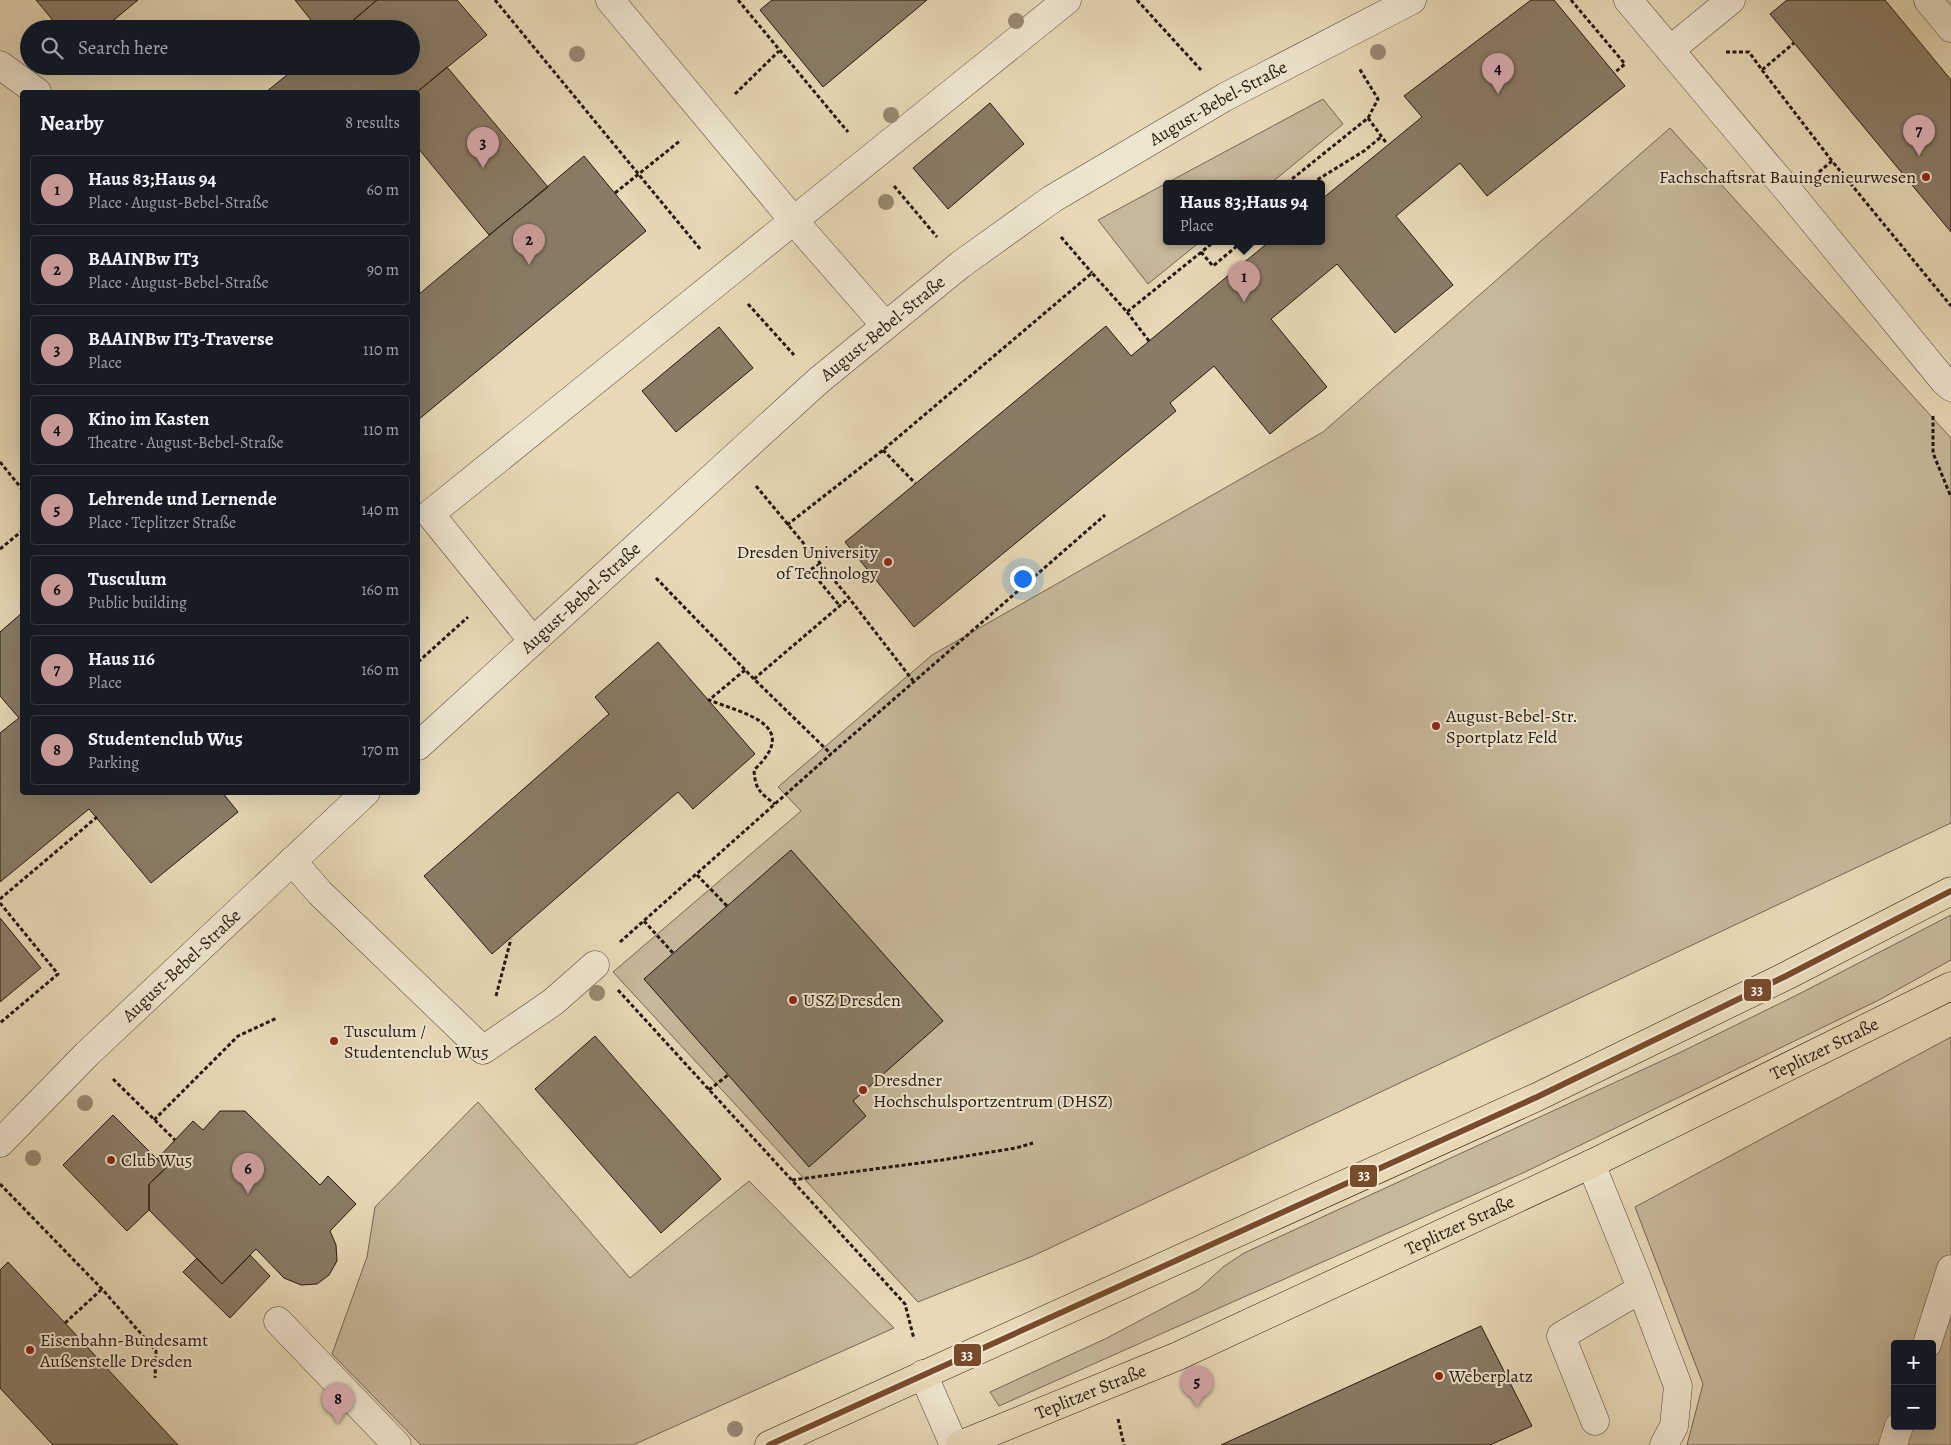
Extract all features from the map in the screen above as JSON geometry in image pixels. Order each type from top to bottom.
[{"type":"main road","points":[[769,1445],[1537,1098],[1786,976],[1951,891]]},
{"type":"main road","name":"Teplitzer Straße","points":[[960,1445],[1178,1356],[1591,1164],[1951,986]]},
{"type":"street","points":[[610,0],[794,220],[885,325]]},
{"type":"street","points":[[533,641],[424,506],[723,277],[1067,0]]},
{"type":"street","name":"August-Bebel-Straße","points":[[420,744],[818,381],[960,265],[1037,209],[1225,97],[1412,0]]},
{"type":"street","points":[[1629,0],[1947,384]]},
{"type":"street","points":[[1670,50],[1732,0]]},
{"type":"street","points":[[1928,0],[1951,28]]},
{"type":"street","points":[[0,65],[35,90]]},
{"type":"street","name":"August-Bebel-Straße","points":[[0,1143],[88,1054],[363,795]]},
{"type":"street","points":[[292,862],[320,893],[483,1050],[553,1002],[595,964]]},
{"type":"street","points":[[1591,1164],[1678,1386],[1674,1426],[1664,1445]]},
{"type":"street","points":[[1927,1340],[1951,1269]]},
{"type":"street","points":[[1595,1421],[1561,1336],[1641,1289]]},
{"type":"street","points":[[278,1321],[397,1445]]},
{"type":"street","points":[[923,1374],[954,1445]]},
{"type":"street","points":[[1893,1445],[1898,1430]]},
{"type":"path","points":[[495,0],[723,277],[818,381]]},
{"type":"path","points":[[1138,0],[1225,97]]},
{"type":"path","points":[[1571,0],[1624,64],[1614,73]]},
{"type":"path","points":[[1291,180],[1368,118],[1378,99],[1340,36]]},
{"type":"path","points":[[1762,70],[1794,43]]},
{"type":"path","points":[[1670,50],[1749,52],[1832,162],[1951,306]]},
{"type":"path","points":[[757,73],[779,51]]},
{"type":"path","points":[[1368,118],[1387,144]]},
{"type":"path","points":[[1317,180],[1364,151],[1382,137]]},
{"type":"path","points":[[615,193],[661,155]]},
{"type":"path","points":[[1791,194],[1832,162]]},
{"type":"path","points":[[1037,209],[1127,312],[1149,341]]},
{"type":"path","points":[[1127,312],[1210,245]]},
{"type":"path","points":[[1201,252],[1213,266],[1237,245]]},
{"type":"path","points":[[787,525],[883,450],[1092,273]]},
{"type":"path","points":[[1947,384],[1936,396],[1932,422],[1933,453],[1951,497]]},
{"type":"path","points":[[883,450],[915,484]]},
{"type":"path","points":[[733,458],[849,598],[914,682]]},
{"type":"path","points":[[0,462],[20,487]]},
{"type":"path","points":[[636,928],[1105,514]]},
{"type":"path","points":[[0,549],[20,533]]},
{"type":"path","points":[[820,564],[810,570],[839,606]]},
{"type":"path","points":[[661,584],[831,754]]},
{"type":"path","points":[[754,679],[849,598]]},
{"type":"path","points":[[420,660],[464,620]]},
{"type":"path","points":[[745,670],[709,700],[760,720],[770,729],[773,743],[767,758],[754,770],[755,785],[764,796],[775,804]]},
{"type":"path","points":[[0,899],[97,817]]},
{"type":"path","points":[[697,875],[727,906]]},
{"type":"path","points":[[0,903],[58,974],[0,1023]]},
{"type":"path","points":[[644,921],[673,953]]},
{"type":"path","points":[[595,964],[905,1304],[923,1374]]},
{"type":"path","points":[[154,1120],[238,1036],[277,1018]]},
{"type":"path","points":[[709,1090],[728,1075]]},
{"type":"path","points":[[124,1090],[175,1140]]},
{"type":"path","points":[[792,1180],[942,1160],[1016,1148],[1032,1143]]},
{"type":"path","points":[[0,1184],[102,1289],[156,1350],[155,1378]]},
{"type":"path","points":[[65,1324],[102,1289]]},
{"type":"shaded area","points":[[1323,99],[1343,124],[1275,180],[1173,180]]},
{"type":"shaded area","points":[[1670,128],[1951,438],[1951,823],[1033,1256],[918,1302],[613,972],[801,811],[778,787],[932,655],[1323,432]]},
{"type":"shaded area","points":[[1163,185],[1163,245],[1196,245],[1148,284],[1098,220]]},
{"type":"shaded area","points":[[1951,915],[1951,960],[1879,1000],[1525,1172],[999,1406],[990,1392],[1107,1338],[1199,1289],[1223,1267],[1244,1253],[1681,1052],[1799,994]]},
{"type":"shaded area","points":[[1951,1037],[1951,1445],[1687,1445],[1703,1384],[1635,1207]]},
{"type":"shaded area","points":[[478,1102],[630,1278],[749,1181],[894,1328],[633,1445],[421,1445],[332,1354],[367,1257],[375,1207]]},
{"type":"building","points":[[36,0],[138,0],[114,20],[53,20]]},
{"type":"building","points":[[295,0],[377,0],[354,20],[311,20]]},
{"type":"building","points":[[377,0],[457,0],[487,35],[419,90],[268,90],[287,75],[420,75],[420,20],[354,20]]},
{"type":"building","points":[[772,0],[927,0],[823,87],[760,10]]},
{"type":"building","points":[[1531,0],[1554,0],[1625,86],[1487,196],[1460,163],[1396,216],[1453,285],[1395,333],[1337,264],[1271,319],[1327,387],[1270,434],[1214,366],[1170,403],[1176,411],[914,627],[845,542],[1106,326],[1131,356],[1265,245],[1325,245],[1325,197],[1422,117],[1404,96]]},
{"type":"building","points":[[1787,0],[1885,0],[1951,80],[1951,232],[1770,14]]},
{"type":"building","points":[[447,67],[548,187],[489,235],[420,150],[419,90]]},
{"type":"building","points":[[990,103],[1024,144],[948,209],[913,168]]},
{"type":"building","points":[[584,156],[646,231],[420,418],[420,293]]},
{"type":"building","points":[[719,327],[753,368],[676,432],[642,391]]},
{"type":"building","points":[[20,615],[20,795],[224,795],[238,812],[151,883],[89,809],[0,882],[0,733],[19,718],[0,696],[0,632]]},
{"type":"building","points":[[658,642],[755,754],[693,809],[678,792],[492,954],[424,876],[609,714],[595,697]]},
{"type":"building","name":"USZ Dresden","points":[[791,850],[943,1021],[853,1101],[866,1116],[809,1167],[644,979]]},
{"type":"building","points":[[0,918],[41,968],[0,1002]]},
{"type":"building","points":[[595,1036],[721,1179],[661,1233],[535,1089]]},
{"type":"building","points":[[220,1111],[245,1111],[320,1185],[328,1176],[356,1204],[330,1231],[336,1245],[337,1261],[329,1275],[317,1284],[301,1285],[284,1278],[256,1249],[222,1284],[149,1210],[149,1184],[166,1168],[157,1159],[193,1121],[203,1130]]},
{"type":"building","points":[[113,1115],[166,1168],[149,1184],[149,1210],[127,1231],[63,1165]]},
{"type":"building","points":[[250,1255],[270,1276],[230,1318],[183,1272],[197,1258],[222,1284]]},
{"type":"building","points":[[8,1262],[178,1445],[53,1445],[0,1388],[0,1270]]},
{"type":"building","name":"Weberplatz","points":[[1481,1326],[1532,1426],[1490,1445],[1221,1445]]},
{"type":"transit line","name":"33","points":[[769,1445],[1537,1097],[1786,976],[1951,891]]},
{"type":"place","name":"Kino im Kasten","points":[[1498,94]]},
{"type":"place","name":"Haus 116","points":[[1919,156]]},
{"type":"place","name":"BAAINBw IT3-Traverse","points":[[483,168]]},
{"type":"place","name":"Fachschaftsrat Bauingenieurwesen","points":[[1926,177]]},
{"type":"place","name":"BAAINBw IT3","points":[[529,265]]},
{"type":"place","name":"Haus 83;Haus 94","points":[[1244,302]]},
{"type":"place","name":"Dresden University of Technology","points":[[888,562]]},
{"type":"place","name":"August-Bebel-Str. Sportplatz Feld","points":[[1436,726]]},
{"type":"place","name":"USZ Dresden","points":[[793,1000]]},
{"type":"place","name":"Tusculum / Studentenclub Wu5","points":[[334,1041]]},
{"type":"place","name":"Dresdner Hochschulsportzentrum (DHSZ)","points":[[863,1090]]},
{"type":"place","name":"Club Wu5","points":[[111,1160]]},
{"type":"place","name":"Tusculum","points":[[248,1194]]},
{"type":"place","name":"Eisenbahn-Bundesamt Außenstelle Dresden","points":[[30,1350]]},
{"type":"place","name":"Weberplatz","points":[[1439,1376]]},
{"type":"place","name":"Lehrende und Lernende","points":[[1197,1407]]},
{"type":"place","name":"Studentenclub Wu5","points":[[338,1424]]}]
